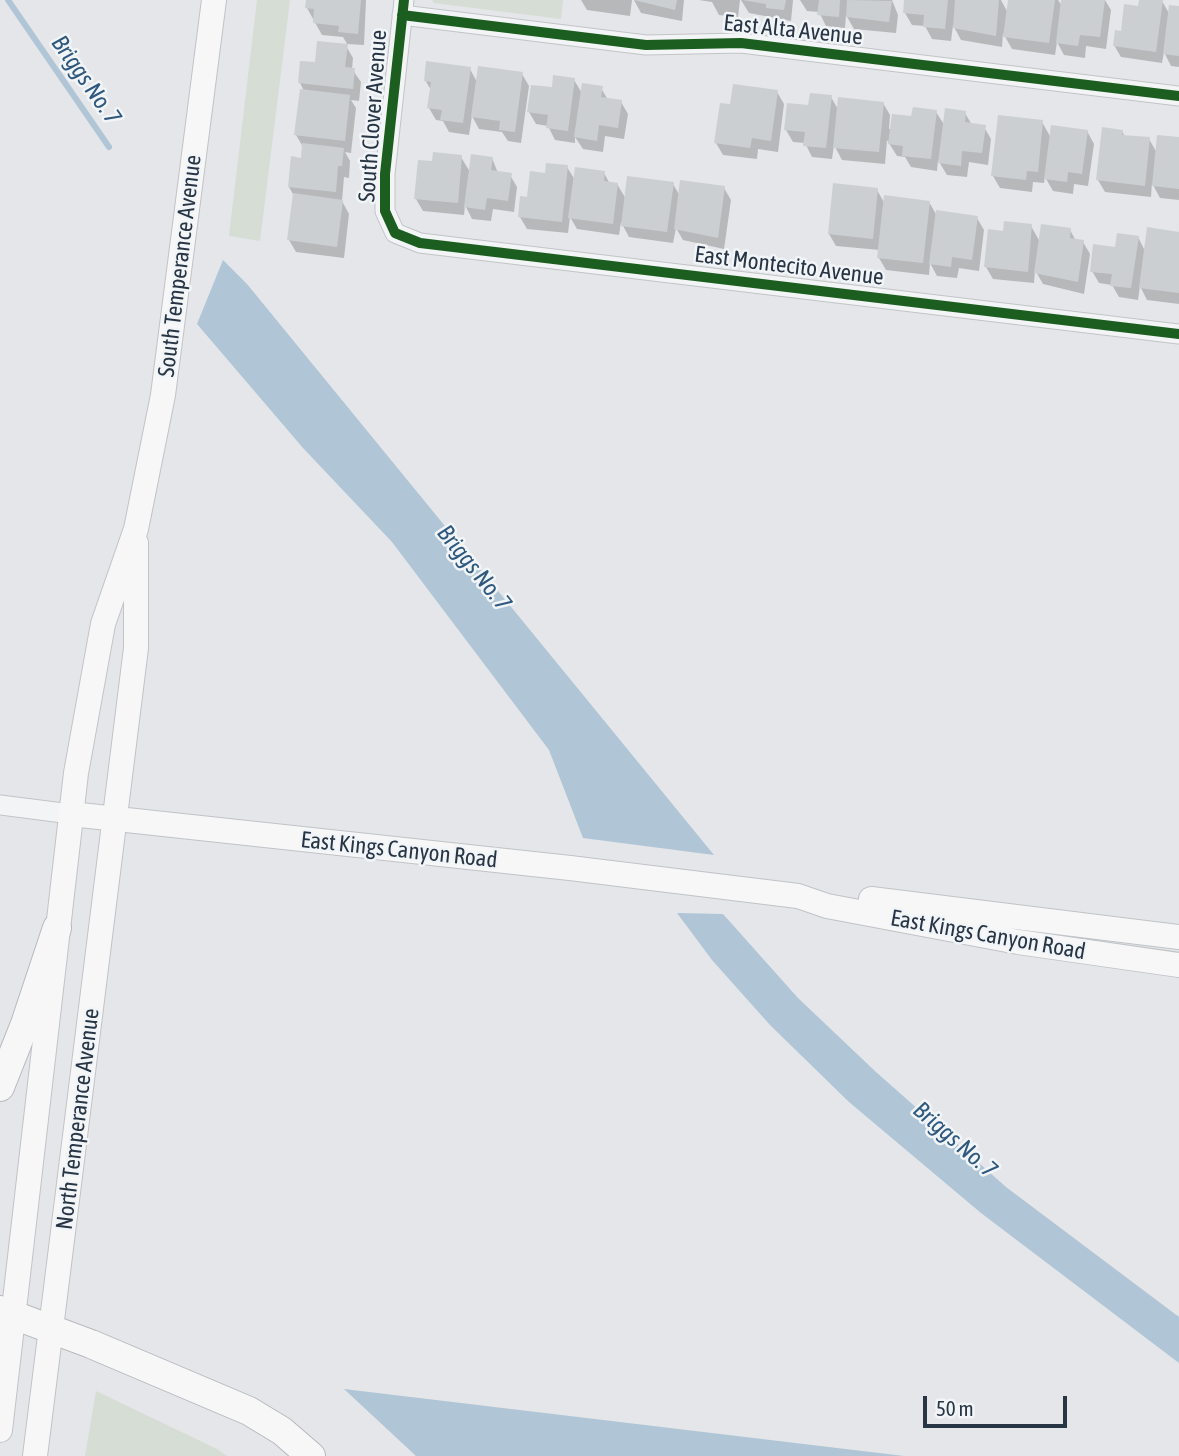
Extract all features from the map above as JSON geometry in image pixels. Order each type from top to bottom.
[{"type":"highway","points":[[0,1087],[26,1024],[57,928]]},
{"type":"highway","points":[[6,1313],[249,1411],[282,1431],[311,1456]]},
{"type":"main road","name":"South Temperance Avenue","points":[[76,773],[103,624],[136,530],[169,360],[214,0]]},
{"type":"main road","name":"South Temperance Avenue","points":[[120,781],[136,648],[136,530]]},
{"type":"main road","name":"North Temperance Avenue","points":[[0,1430],[6,1313],[76,773]]},
{"type":"main road","name":"North Temperance Avenue","points":[[35,1456],[120,781]]},
{"type":"main road","name":"East Kings Canyon Road","points":[[71,814],[489,858],[798,896],[828,894],[1179,937]]},
{"type":"main road","name":"East Kings Canyon Road","points":[[798,896],[827,906],[1103,956],[1179,965]]},
{"type":"main road","points":[[1103,956],[1179,951]]},
{"type":"street","name":"East Alta Avenue","points":[[403,8],[646,45],[741,43],[1179,96]]},
{"type":"street","name":"South Clover Avenue","points":[[395,233],[385,211],[385,174],[403,8]]},
{"type":"street","name":"East Montecito Avenue","points":[[395,233],[420,243],[1179,334]]},
{"type":"street","name":"East Kings Canyon Road","points":[[0,805],[71,814]]},
{"type":"shaded area","points":[[257,0],[290,0],[260,241],[229,236]]},
{"type":"shaded area","points":[[432,0],[563,0],[561,19],[434,3]]},
{"type":"shaded area","points":[[96,1391],[217,1449],[227,1456],[85,1456]]},
{"type":"water","points":[[223,260],[247,284],[714,855],[583,838],[549,750],[392,542],[303,448],[197,324]]},
{"type":"water","points":[[677,913],[723,914],[798,998],[876,1072],[1006,1187],[1179,1317],[1179,1363],[981,1213],[849,1102],[770,1025],[712,960]]},
{"type":"water","points":[[344,1389],[904,1456],[416,1456]]},
{"type":"building","points":[[306,0],[361,0],[358,34],[338,32],[339,26],[313,23],[314,9],[305,8]]},
{"type":"building","points":[[634,0],[677,0],[675,10]]},
{"type":"building","points":[[743,0],[786,0],[784,10],[766,8],[766,4]]},
{"type":"building","points":[[819,0],[840,0],[839,17],[817,15]]},
{"type":"building","points":[[847,0],[892,1],[889,22],[846,17]]},
{"type":"building","points":[[904,0],[948,0],[945,29],[923,27],[924,15],[903,13]]},
{"type":"building","points":[[955,0],[999,0],[996,36],[953,28]]},
{"type":"building","points":[[1008,0],[1055,0],[1049,43],[1003,37]]},
{"type":"building","points":[[1061,0],[1105,0],[1100,37],[1080,35],[1078,46],[1056,43]]},
{"type":"building","points":[[1139,0],[1163,0],[1156,52],[1113,46],[1115,30],[1121,31],[1124,4],[1138,6]]},
{"type":"building","points":[[1169,5],[1179,6],[1179,56],[1163,54]]},
{"type":"building","points":[[317,41],[348,44],[345,67],[355,68],[353,89],[298,83],[300,61],[315,62]]},
{"type":"building","points":[[426,61],[471,67],[463,123],[440,120],[442,110],[427,108],[431,82],[424,81]]},
{"type":"building","points":[[478,66],[523,72],[515,132],[499,130],[500,121],[471,117]]},
{"type":"building","points":[[553,75],[575,78],[568,131],[546,128],[548,115],[527,112],[531,85],[552,87]]},
{"type":"building","points":[[582,83],[603,86],[601,97],[622,100],[618,128],[599,125],[597,141],[574,137]]},
{"type":"building","points":[[733,84],[778,90],[771,141],[752,138],[750,148],[714,143],[720,103],[730,104]]},
{"type":"building","points":[[300,89],[350,95],[345,141],[294,135]]},
{"type":"building","points":[[810,93],[832,95],[826,148],[803,146],[805,132],[784,130],[787,103],[808,105]]},
{"type":"building","points":[[838,97],[884,102],[879,152],[833,148]]},
{"type":"building","points":[[913,107],[937,110],[931,159],[902,156],[903,146],[888,144],[892,114],[911,116]]},
{"type":"building","points":[[945,108],[966,111],[965,122],[986,125],[982,153],[962,151],[961,166],[938,163]]},
{"type":"building","points":[[998,115],[1043,120],[1038,172],[1027,171],[1026,180],[991,176]]},
{"type":"building","points":[[1051,125],[1088,130],[1082,174],[1068,172],[1067,182],[1044,179]]},
{"type":"building","points":[[1102,127],[1123,130],[1122,135],[1150,137],[1145,186],[1096,180]]},
{"type":"building","points":[[1157,135],[1179,137],[1179,189],[1152,186]]},
{"type":"building","points":[[302,143],[344,148],[342,166],[338,166],[336,192],[288,187],[291,156],[301,158]]},
{"type":"building","points":[[433,152],[462,155],[458,203],[414,199],[418,160],[432,161]]},
{"type":"building","points":[[471,154],[493,157],[491,170],[512,173],[508,201],[487,198],[485,210],[464,207]]},
{"type":"building","points":[[546,163],[568,165],[562,222],[518,217],[520,196],[527,197],[530,171],[545,173]]},
{"type":"building","points":[[575,167],[605,171],[604,181],[618,183],[613,224],[568,218]]},
{"type":"building","points":[[627,176],[674,182],[667,232],[621,226]]},
{"type":"building","points":[[680,180],[725,186],[718,238],[674,229]]},
{"type":"building","points":[[833,183],[878,188],[873,239],[828,234]]},
{"type":"building","points":[[293,193],[343,200],[337,247],[287,240]]},
{"type":"building","points":[[884,195],[930,201],[923,263],[877,258]]},
{"type":"building","points":[[936,210],[978,216],[972,260],[952,257],[951,267],[929,264]]},
{"type":"building","points":[[1004,221],[1032,224],[1028,272],[984,267],[988,229],[1003,231]]},
{"type":"building","points":[[1041,224],[1071,228],[1070,238],[1084,240],[1078,282],[1034,273]]},
{"type":"building","points":[[1147,227],[1179,232],[1179,293],[1139,288]]},
{"type":"building","points":[[1117,233],[1139,236],[1131,288],[1110,286],[1112,274],[1090,272],[1093,244],[1115,247]]},
{"type":"waterway","name":"Briggs No. 7","points":[[8,0],[109,147]]},
{"type":"cycle path","points":[[404,0],[385,174],[385,211],[395,233],[420,243],[1179,334]]},
{"type":"cycle path","points":[[402,15],[646,45],[741,43],[1179,96]]}]
